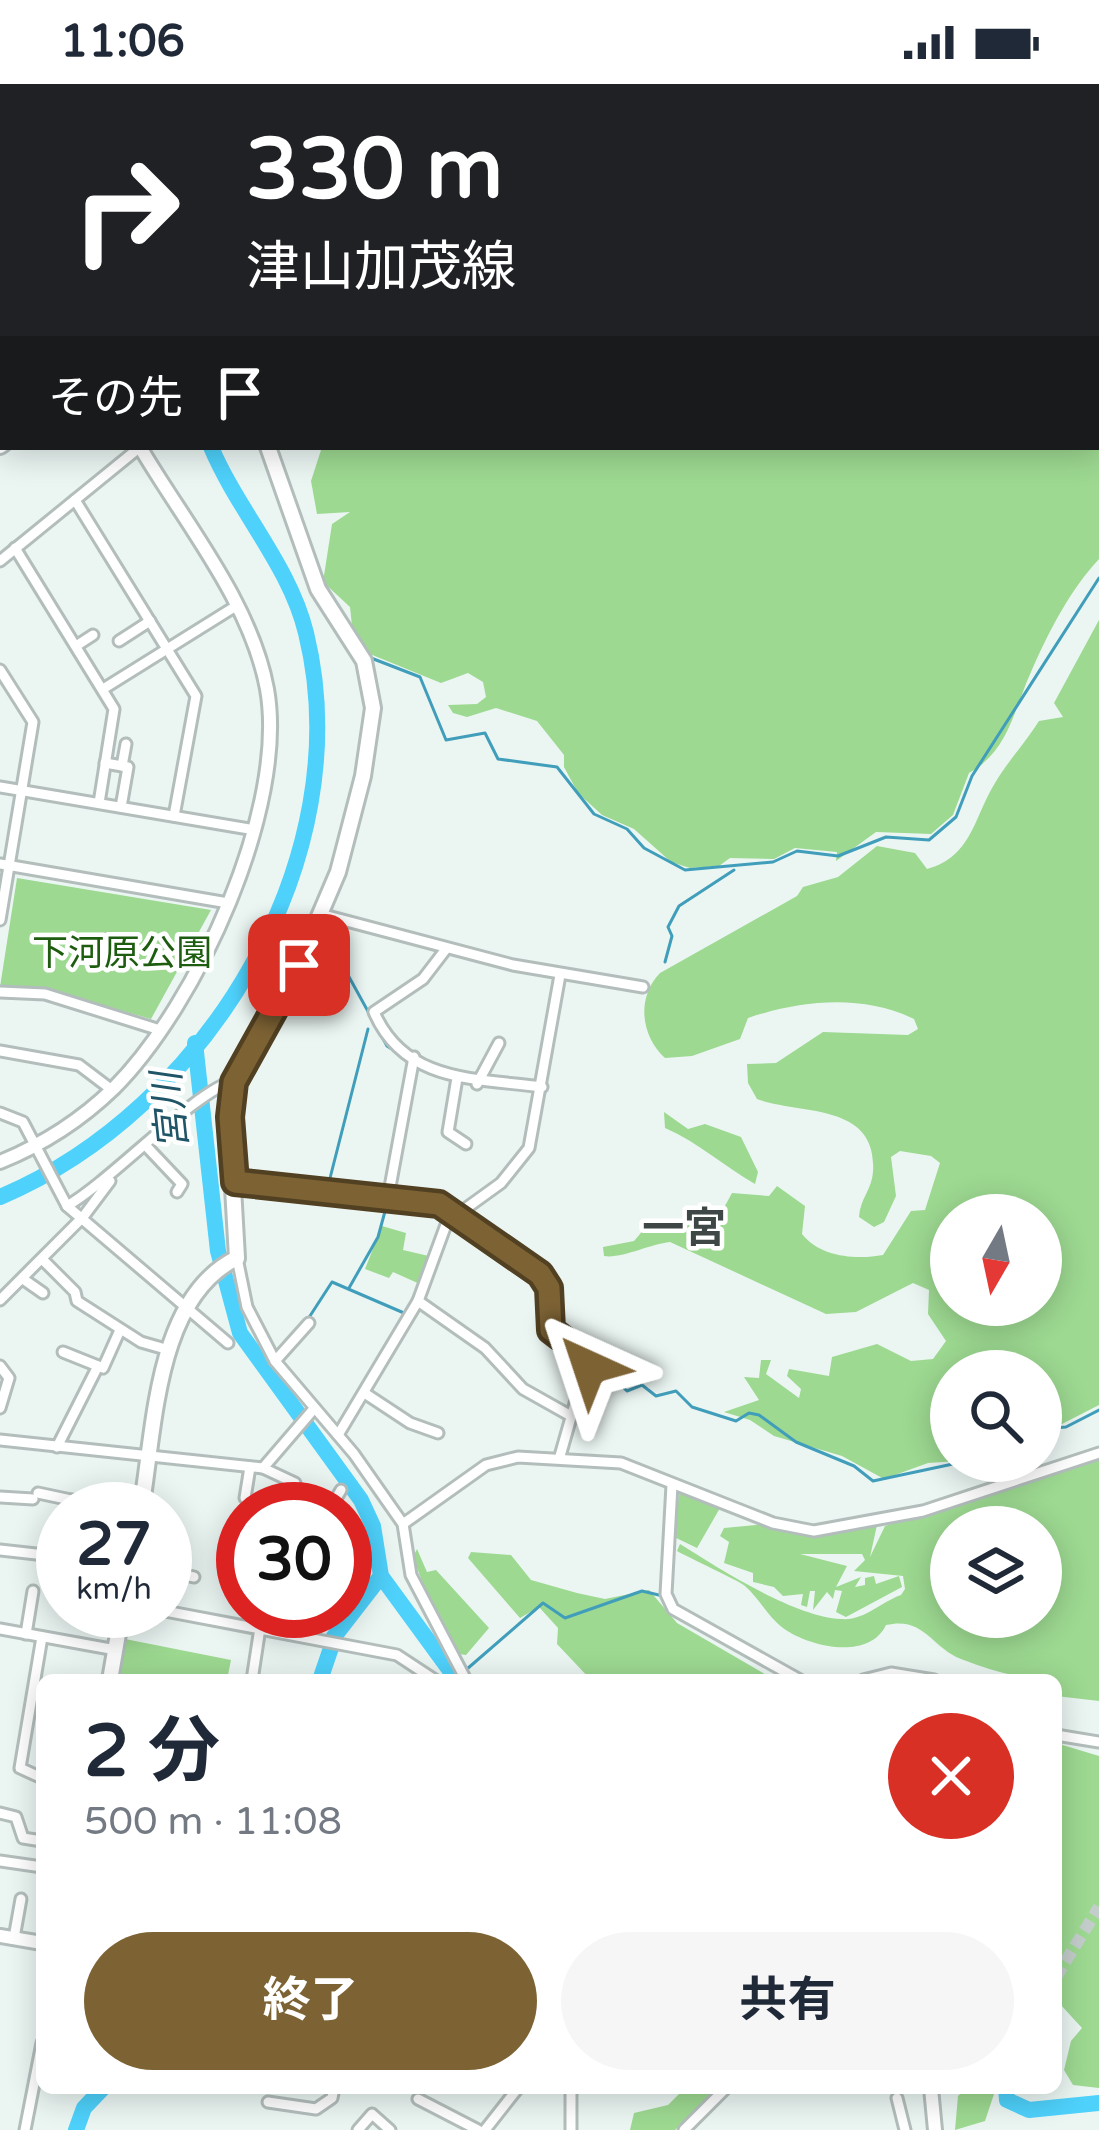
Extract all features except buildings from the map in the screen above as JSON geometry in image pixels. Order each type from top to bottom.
[{"type":"main road","points":[[146,1482],[169,1350],[185,1306],[213,1270],[233,1260],[235,1182],[227,1084],[296,974],[338,872],[373,724],[372,690],[361,655],[318,589],[269,450]]},
{"type":"main road","points":[[111,1674],[118,1638]]},
{"type":"street","points":[[0,561],[136,450]]},
{"type":"street","points":[[0,1162],[39,1149],[112,1090],[160,1030],[228,903],[256,830],[270,721],[256,649],[236,606],[142,450]]},
{"type":"street","points":[[75,500],[196,696],[174,816]]},
{"type":"street","points":[[15,548],[114,709],[99,803]]},
{"type":"street","points":[[103,689],[236,606]]},
{"type":"street","points":[[118,641],[150,621]]},
{"type":"street","points":[[76,646],[93,635]]},
{"type":"street","points":[[0,670],[33,722],[5,865],[0,920]]},
{"type":"street","points":[[122,766],[126,744]]},
{"type":"street","points":[[105,763],[128,767],[121,807]]},
{"type":"street","points":[[0,787],[256,830]]},
{"type":"street","points":[[101,790],[123,794]]},
{"type":"street","points":[[5,865],[228,903]]},
{"type":"street","points":[[320,914],[560,975],[643,987]]},
{"type":"street","points":[[446,949],[423,980],[374,1012],[386,1037],[414,1060],[458,1078],[477,1084],[542,1087]]},
{"type":"street","points":[[338,1435],[418,1301],[457,1212],[501,1183],[524,1159],[542,1087],[560,975]]},
{"type":"street","points":[[0,992],[45,994],[160,1030]]},
{"type":"street","points":[[477,1084],[499,1043]]},
{"type":"street","points":[[0,1051],[80,1065],[112,1090]]},
{"type":"street","points":[[394,1199],[391,1186],[414,1060]]},
{"type":"street","points":[[458,1078],[448,1132],[466,1144]]},
{"type":"street","points":[[0,1300],[43,1260],[112,1178],[184,1114],[227,1084]]},
{"type":"street","points":[[0,1114],[18,1117],[66,1203],[80,1219],[228,1343]]},
{"type":"street","points":[[147,1147],[178,1178],[182,1184],[177,1192]]},
{"type":"street","points":[[66,1203],[112,1178]]},
{"type":"street","points":[[235,1182],[439,1204],[457,1212],[527,1263],[549,1288],[551,1326],[542,1340]]},
{"type":"street","points":[[43,1260],[75,1292],[77,1301],[120,1330],[169,1350]]},
{"type":"street","points":[[233,1260],[247,1307],[275,1361],[312,1411],[338,1435],[403,1524],[411,1575],[463,1674]]},
{"type":"street","points":[[518,1274],[527,1263]]},
{"type":"street","points":[[23,1279],[43,1293]]},
{"type":"street","points":[[418,1301],[463,1329],[523,1389],[572,1416]]},
{"type":"street","points":[[275,1361],[309,1323]]},
{"type":"street","points":[[551,1326],[588,1358],[589,1367],[560,1456]]},
{"type":"street","points":[[63,1352],[103,1368],[120,1330]]},
{"type":"street","points":[[566,1362],[575,1348]]},
{"type":"street","points":[[0,1366],[9,1378],[1,1402]]},
{"type":"street","points":[[57,1447],[98,1366]]},
{"type":"street","points":[[366,1394],[410,1423],[438,1433]]},
{"type":"street","points":[[263,1468],[312,1411]]},
{"type":"street","points":[[0,1439],[263,1468],[293,1482]]},
{"type":"street","points":[[403,1524],[486,1465],[560,1456],[621,1463],[773,1523],[814,1531],[923,1511],[1099,1453]]},
{"type":"street","points":[[247,1482],[250,1467]]},
{"type":"street","points":[[672,1485],[666,1594],[673,1610],[789,1674]]},
{"type":"street","points":[[0,1497],[36,1496]]},
{"type":"street","points":[[0,1550],[36,1554]]},
{"type":"street","points":[[26,1634],[33,1591]]},
{"type":"street","points":[[0,1629],[36,1636]]},
{"type":"street","points":[[36,1777],[26,1776],[20,1768],[42,1638]]},
{"type":"street","points":[[47,1638],[116,1651]]},
{"type":"street","points":[[254,1674],[259,1638]]},
{"type":"street","points":[[311,1638],[397,1655],[426,1674]]},
{"type":"street","points":[[1062,1736],[1099,1742]]},
{"type":"street","points":[[0,1813],[16,1817],[23,1838],[36,1840]]},
{"type":"street","points":[[0,1861],[36,1866]]},
{"type":"street","points":[[7,1937],[21,1899]]},
{"type":"street","points":[[25,2130],[36,2074]]},
{"type":"street","points":[[268,2102],[316,2109],[333,2094]]},
{"type":"street","points":[[418,2099],[481,2130],[513,2094]]},
{"type":"street","points":[[571,2094],[571,2130]]},
{"type":"street","points":[[685,2130],[719,2094]]},
{"type":"street","points":[[932,2094],[935,2130]]},
{"type":"street","points":[[897,2098],[905,2130]]},
{"type":"street","points":[[358,2130],[373,2114],[390,2130]]},
{"type":"green space","points":[[321,450],[1099,450],[1099,559],[1052,627],[1002,741],[969,773],[953,815],[931,834],[876,832],[836,861],[837,852],[795,848],[774,859],[730,858],[719,866],[690,868],[671,862],[634,829],[602,815],[578,793],[564,767],[564,755],[537,721],[496,708],[467,717],[453,713],[448,705],[477,704],[486,697],[483,682],[468,673],[441,683],[365,652],[353,635],[350,607],[323,582],[332,524],[350,512],[317,514],[311,481]]},
{"type":"green space","points":[[1099,620],[1099,1405],[1062,1424],[1062,1350],[940,1350],[946,1341],[936,1326],[1062,1326],[1062,1194],[930,1194],[940,1163],[931,1156],[900,1151],[891,1157],[896,1196],[884,1222],[874,1227],[859,1217],[873,1172],[871,1149],[863,1133],[833,1115],[757,1099],[748,1083],[747,1064],[776,1063],[823,1032],[908,1035],[918,1029],[914,1019],[853,1003],[789,1007],[748,1018],[740,1039],[692,1056],[665,1058],[651,1039],[644,1017],[647,994],[660,973],[797,896],[803,887],[838,877],[877,846],[915,853],[927,869],[954,855],[1000,775],[1039,721],[1063,717],[1054,703]]},
{"type":"green space","name":"下河原公園","points":[[17,878],[211,910],[151,1019],[45,989],[0,987]]},
{"type":"green space","points":[[664,1112],[688,1129],[705,1124],[741,1137],[758,1172],[755,1184],[665,1128]]},
{"type":"green space","points":[[777,1186],[805,1206],[802,1234],[810,1242],[850,1257],[883,1255],[911,1211],[925,1210],[930,1194],[930,1317],[929,1290],[913,1283],[856,1312],[826,1314],[670,1242],[604,1256],[603,1247],[634,1241],[651,1221],[683,1223],[684,1206],[709,1235],[732,1193],[769,1196]]},
{"type":"green space","points":[[382,1226],[406,1233],[403,1250],[433,1257],[422,1285],[393,1272],[389,1278],[365,1269]]},
{"type":"green space","points":[[877,1344],[911,1361],[930,1359],[930,1463],[884,1479],[842,1456],[774,1436],[750,1420],[724,1412],[759,1400],[744,1377],[759,1378],[761,1360],[771,1360],[766,1374],[799,1398],[801,1389],[787,1376],[789,1369],[829,1376],[832,1357]]},
{"type":"green space","points":[[1099,1459],[1099,1701],[1062,1697],[1062,1674],[1008,1674],[951,1654],[931,1638],[1062,1638],[1062,1506],[949,1506],[1026,1482],[1062,1482],[1062,1471]]},
{"type":"green space","points":[[680,1490],[720,1508],[697,1548],[672,1536]]},
{"type":"green space","points":[[930,1512],[930,1638],[899,1623],[886,1625],[878,1636],[853,1647],[808,1641],[777,1623],[745,1586],[677,1551],[680,1544],[802,1610],[849,1619],[901,1595],[905,1589],[903,1576],[854,1571],[865,1560],[862,1554],[800,1554],[847,1566],[836,1587],[861,1577],[855,1587],[865,1585],[865,1578],[874,1576],[876,1584],[899,1576],[902,1587],[846,1617],[836,1612],[842,1591],[835,1590],[833,1599],[827,1592],[813,1610],[815,1591],[810,1591],[807,1607],[801,1605],[803,1594],[783,1596],[774,1587],[753,1582],[753,1573],[724,1563],[729,1542],[720,1536],[724,1528],[767,1524],[813,1534],[877,1525],[870,1557],[885,1526]]},
{"type":"green space","points":[[417,1549],[427,1572],[436,1570],[489,1628],[466,1655],[459,1654],[429,1600],[413,1557]]},
{"type":"green space","points":[[471,1552],[511,1555],[531,1580],[605,1599],[649,1590],[677,1623],[765,1674],[585,1674],[557,1644],[558,1628],[539,1607],[520,1618],[468,1558]]},
{"type":"green space","points":[[125,1639],[231,1660],[228,1674],[119,1674]]},
{"type":"green space","points":[[1062,1745],[1099,1756],[1099,2088],[1073,2085],[1064,2070],[1071,2041],[1082,2028],[1062,2006]]},
{"type":"green space","points":[[679,2094],[712,2094],[675,2130],[630,2130],[634,2113],[668,2105]]},
{"type":"green space","points":[[994,2094],[985,2121],[955,2130],[958,2096]]},
{"type":"waterway","name":"宮川","points":[[0,1197],[75,1157],[143,1104],[202,1039],[251,966],[288,887],[310,803],[317,718],[306,633],[288,585],[213,450]]},
{"type":"waterway","points":[[371,658],[420,677],[446,740],[485,733],[498,759],[557,767],[594,814],[627,829],[644,848],[685,870],[773,862],[797,851],[838,856],[886,837],[929,840],[956,817],[972,776],[1099,578]]},
{"type":"waterway","points":[[665,962],[672,936],[668,927],[679,906],[734,870]]},
{"type":"waterway","points":[[270,935],[296,949]]},
{"type":"waterway","points":[[311,956],[348,975],[387,1046],[398,1053]]},
{"type":"waterway","points":[[328,1186],[368,1029]]},
{"type":"waterway","name":"宮川","points":[[195,1043],[218,1251],[240,1333],[361,1500],[373,1526],[381,1576],[453,1674]]},
{"type":"waterway","points":[[403,1142],[417,1064]]},
{"type":"waterway","points":[[395,1187],[401,1196],[445,1203]]},
{"type":"waterway","points":[[349,1288],[378,1237],[387,1204]]},
{"type":"waterway","points":[[493,1235],[544,1272],[556,1299],[560,1332]]},
{"type":"waterway","points":[[308,1319],[332,1282],[404,1313]]},
{"type":"waterway","points":[[591,1356],[627,1391],[642,1385],[656,1396],[676,1391],[692,1407],[736,1421],[749,1413],[759,1415],[796,1442],[854,1466],[873,1481],[930,1469]]},
{"type":"waterway","points":[[1062,1427],[1099,1410]]},
{"type":"waterway","points":[[372,1588],[381,1576]]},
{"type":"waterway","points":[[467,1669],[543,1603],[565,1618],[642,1591],[663,1596]]},
{"type":"waterway","points":[[322,1674],[332,1645]]},
{"type":"waterway","points":[[76,2130],[84,2108],[97,2094]]},
{"type":"waterway","name":"宮川","points":[[1006,2094],[1007,2100],[1029,2110],[1099,2103]]},
{"type":"tunnel","points":[[1062,1967],[1099,1907]]},
{"type":"district","name":"一宮","points":[[684,1227]]},
{"type":"route","points":[[299,965],[234,1082],[230,1140],[235,1182],[448,1208],[540,1274],[552,1302],[551,1330],[588,1358],[589,1367]]}]
